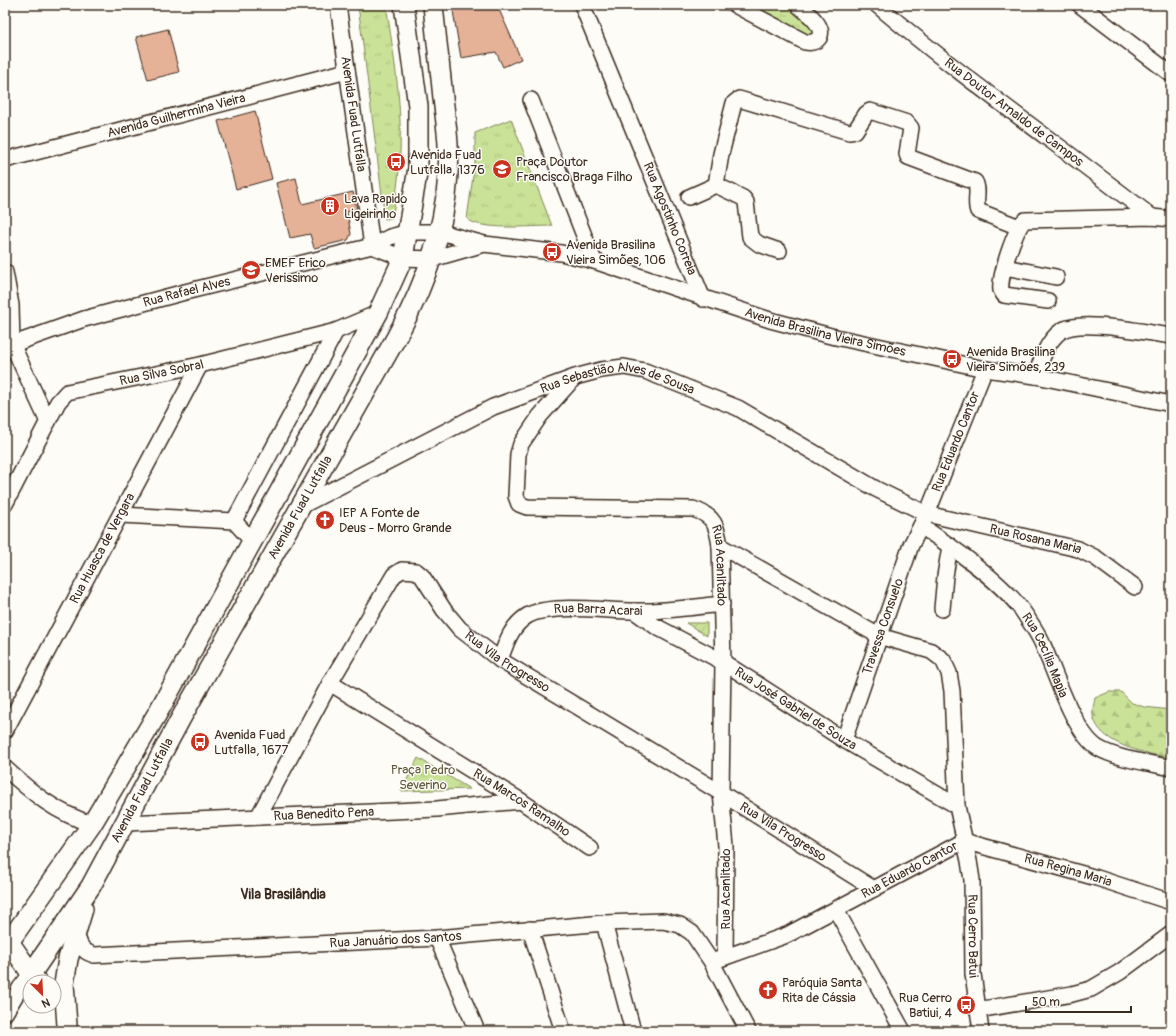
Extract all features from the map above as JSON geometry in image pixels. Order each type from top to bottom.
[{"type":"main road","name":"Avenida Fuad Lutfalla","points":[[6,942],[92,824],[143,739],[378,313],[403,258],[409,232],[418,168],[419,137],[418,106],[404,5]]},
{"type":"main road","name":"Avenida Fuad Lutfalla","points":[[36,974],[91,886],[188,706],[303,505],[408,316],[432,259],[440,232],[448,174],[448,139],[433,5]]},
{"type":"main road","points":[[143,739],[154,744],[161,757]]},
{"type":"main road","points":[[70,1028],[64,984],[68,958],[91,886]]},
{"type":"main road","points":[[6,942],[31,974]]},
{"type":"main road","points":[[60,1014],[70,1028]]},
{"type":"street","name":"Avenida Fuad Lutfalla","points":[[338,5],[372,246]]},
{"type":"street","name":"Rua Agostinho Correia","points":[[582,5],[703,299]]},
{"type":"street","points":[[735,5],[801,40],[811,43],[817,40],[820,36],[820,30],[816,22],[798,5]]},
{"type":"street","name":"Rua Doutor Arnaldo de Campos","points":[[877,5],[913,36],[970,80],[1152,217]]},
{"type":"street","points":[[1080,5],[1171,74]]},
{"type":"street","name":"Avenida Guilhermina Vieira","points":[[5,160],[347,70]]},
{"type":"street","points":[[716,185],[721,154],[734,103],[739,99],[849,132],[855,131],[866,114],[873,111],[910,125],[907,154],[911,159],[974,182],[977,186],[976,203],[978,211],[1019,227]]},
{"type":"street","points":[[531,100],[594,261]]},
{"type":"street","points":[[688,197],[716,185],[743,198],[746,202],[750,237],[759,244],[779,251]]},
{"type":"street","points":[[1048,301],[1002,293],[1000,286],[1005,267],[1019,227],[1024,220],[1152,217],[1171,219]]},
{"type":"street","name":"Avenida Brasilina Vieira Simões","points":[[372,246],[390,237],[409,232],[440,232],[484,244],[561,253],[594,261],[703,299],[831,336],[985,369],[1036,376],[1171,404]]},
{"type":"street","name":"Avenida Brasilina Vieira Simões","points":[[372,246],[403,258],[432,259],[484,244]]},
{"type":"street","name":"Rua Rafael Alves","points":[[9,345],[84,319],[185,292],[372,246]]},
{"type":"street","points":[[1005,267],[1056,277]]},
{"type":"street","points":[[5,272],[11,305],[9,345],[48,422]]},
{"type":"street","name":"Rua Silva Sobral","points":[[5,504],[58,402],[67,392],[200,365],[336,331],[378,313]]},
{"type":"street","points":[[1036,376],[1042,356],[1053,340],[1062,331],[1071,327],[1087,325],[1171,336]]},
{"type":"street","points":[[120,515],[234,521],[336,331]]},
{"type":"street","name":"Rua Huasca de Vergara","points":[[5,731],[200,365]]},
{"type":"street","name":"Rua Sebastião Alves de Sousa","points":[[303,505],[493,407],[575,377],[601,370],[624,367],[652,374],[738,408],[876,489],[924,520]]},
{"type":"street","name":"Rua Eduardo Cantor","points":[[924,520],[985,369]]},
{"type":"street","name":"Rua Acanlitado","points":[[575,377],[540,416],[521,444],[518,454],[516,496],[519,504],[527,508],[693,509],[704,512],[712,519],[718,530],[720,546],[723,662],[721,793],[726,846],[718,959]]},
{"type":"street","name":"Rua Cecília Mapia","points":[[924,520],[950,546],[1005,592],[1026,615],[1042,643],[1076,721],[1085,736],[1097,747],[1110,753],[1171,768]]},
{"type":"street","name":"Rua Rosana Maria","points":[[924,520],[1078,549],[1096,558],[1134,587]]},
{"type":"street","name":"Travessa Consuelo","points":[[844,740],[878,636],[911,545],[924,520]]},
{"type":"street","name":"Avenida Fuad Lutfalla","points":[[234,521],[253,542]]},
{"type":"street","name":"Rua Eduardo Cantor","points":[[718,959],[787,935],[964,841],[956,806],[952,691],[949,673],[943,660],[931,650],[878,636],[720,546]]},
{"type":"street","points":[[942,609],[950,546]]},
{"type":"street","name":"Rua Vila Progresso","points":[[258,817],[330,683],[394,575],[402,570],[410,569],[416,570],[422,576],[444,610],[460,629],[500,660],[721,793],[874,889]]},
{"type":"street","name":"Rua Barra Acarai","points":[[500,660],[515,626],[528,616],[546,610],[582,609],[634,612],[722,604]]},
{"type":"street","name":"Rua José Gabriel de Souza","points":[[634,612],[655,626],[723,662],[844,740],[956,806]]},
{"type":"street","name":"Rua Marcos Ramalho","points":[[330,683],[521,801],[590,848]]},
{"type":"street","points":[[5,768],[32,794],[54,809],[75,819],[92,824]]},
{"type":"street","name":"Rua Benedito Pena","points":[[126,823],[437,809],[521,801]]},
{"type":"street","name":"Rua Regina Maria","points":[[964,841],[1083,874],[1171,902]]},
{"type":"street","name":"Rua Cerro Batui","points":[[964,841],[972,880],[973,974],[981,1031]]},
{"type":"street","points":[[836,910],[903,1031]]},
{"type":"street","name":"Rua Januário dos Santos","points":[[76,932],[81,948],[86,953],[94,955],[437,938],[604,923],[663,921],[680,925],[692,933],[718,959],[748,1031]]},
{"type":"street","points":[[604,923],[633,1031]]},
{"type":"street","points":[[530,929],[563,1031]]},
{"type":"street","points":[[977,1010],[1072,994],[1091,989],[1120,972],[1171,934]]},
{"type":"street","points":[[437,938],[478,1031]]},
{"type":"street","points":[[5,1013],[22,987]]},
{"type":"green space","points":[[358,5],[386,5],[394,59],[400,111],[400,162],[392,218],[385,219]]},
{"type":"green space","points":[[745,5],[792,5],[816,30],[808,39]]},
{"type":"green space","name":"Praça Doutor Francisco Braga Filho","points":[[511,119],[552,226],[495,226],[474,223],[467,219],[475,162],[475,133]]},
{"type":"green space","points":[[686,623],[707,623],[707,636]]},
{"type":"green space","points":[[1109,692],[1121,692],[1132,703],[1144,707],[1171,710],[1171,758],[1149,754],[1125,746],[1105,735],[1097,726],[1093,716],[1093,709],[1095,698]]},
{"type":"green space","name":"Praça Pedro Severino","points":[[418,758],[470,789],[401,791]]},
{"type":"building","points":[[452,5],[497,5],[521,59],[503,67],[496,52],[461,58]]},
{"type":"building","points":[[168,29],[179,72],[148,80],[136,37]]},
{"type":"building","points":[[255,111],[272,179],[236,189],[218,121]]},
{"type":"building","points":[[296,178],[302,204],[353,192],[357,209],[347,212],[351,234],[348,240],[314,248],[310,234],[290,238],[276,183]]},
{"type":"place","name":"Avenida Fuad Lutfalla, 1376","points":[[396,162]]},
{"type":"place","name":"Praça Doutor Francisco Braga Filho","points":[[502,169]]},
{"type":"place","name":"Lava Rapido Ligeirinho","points":[[330,206]]},
{"type":"place","name":"Avenida Brasilina Vieira Simões, 106","points":[[552,252]]},
{"type":"place","name":"EMEF Erico Verissimo","points":[[251,270]]},
{"type":"place","name":"Avenida Brasilina Vieira Simões, 239","points":[[952,359]]},
{"type":"place","name":"IEP A Fonte de Deus - Morro Grande","points":[[325,520]]},
{"type":"place","name":"Avenida Fuad Lutfalla, 1677","points":[[200,742]]},
{"type":"place","name":"Paróquia Santa Rita de Cássia","points":[[768,990]]},
{"type":"place","name":"Rua Cerro Batiui, 4","points":[[966,1005]]},
{"type":"district","name":"Vila Brasilândia","points":[[283,894]]}]
